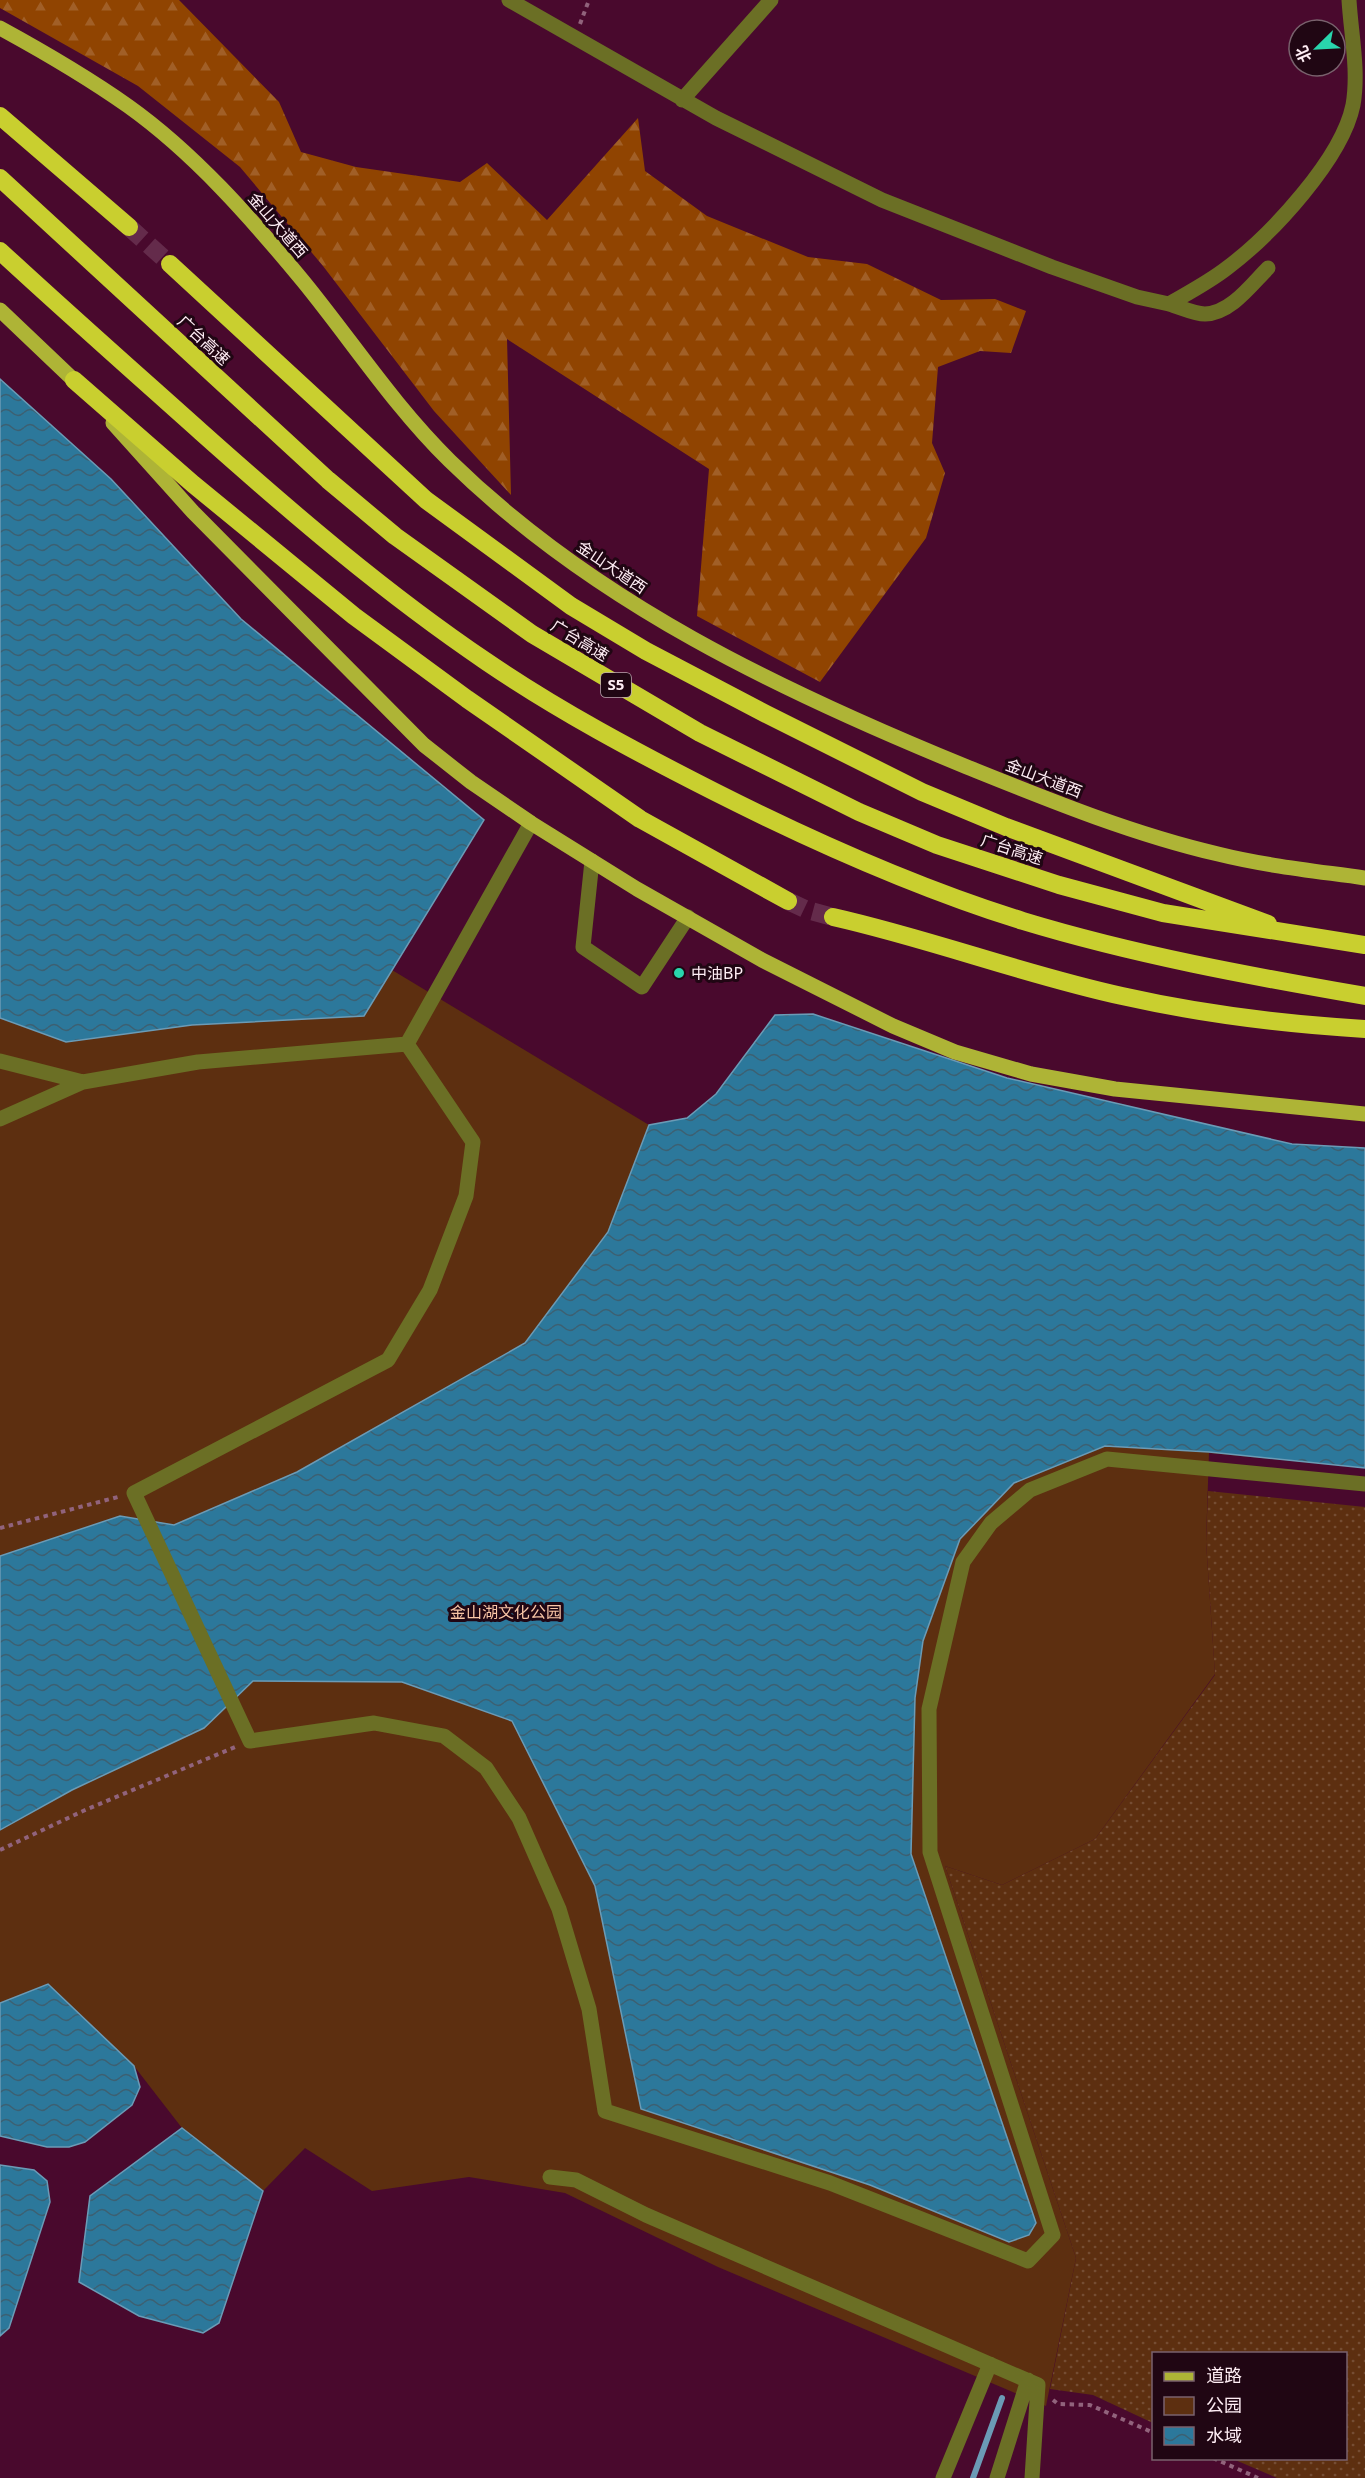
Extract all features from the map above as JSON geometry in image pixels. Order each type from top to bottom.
[{"type":"highway","points":[[0,116],[129,227]]},
{"type":"highway","name":"广台高速","points":[[0,178],[328,480],[395,536],[532,634],[625,690],[772,770],[937,845],[1059,885],[1163,914],[1307,938],[1365,945]]},
{"type":"highway","points":[[0,251],[332,547],[485,661],[567,713],[662,765],[810,839],[877,867],[1022,920],[1129,950],[1201,966],[1365,996]]},
{"type":"highway","points":[[170,264],[426,500],[571,606],[646,651],[922,792],[1006,827],[1307,938]]},
{"type":"highway","points":[[74,380],[193,484],[354,616],[467,699],[640,819],[788,901]]},
{"type":"highway","points":[[833,917],[1121,996],[1216,1014],[1315,1026],[1365,1029]]},
{"type":"main road","name":"金山大道西","points":[[0,28],[83,76],[131,108],[179,149],[219,186],[265,237],[304,283],[402,409],[450,461],[509,514],[575,565],[649,614],[793,692],[886,734],[1133,831],[1218,855],[1365,878]]},
{"type":"main road","points":[[0,310],[74,380],[193,512],[424,745],[490,795],[592,861],[762,960],[893,1026],[955,1052],[1031,1074],[1115,1089],[1365,1114]]},
{"type":"street","points":[[509,0],[682,100],[882,200],[1052,267],[1137,297],[1203,314],[1218,312],[1231,304],[1268,268]]},
{"type":"street","points":[[682,100],[771,0]]},
{"type":"street","points":[[1169,304],[1201,286],[1249,249],[1308,186],[1339,145],[1352,105],[1354,80],[1349,0]]},
{"type":"street","points":[[407,1044],[531,823]]},
{"type":"street","points":[[592,861],[583,947],[642,987],[688,917]]},
{"type":"street","points":[[0,1119],[83,1082],[198,1062],[407,1044]]},
{"type":"street","points":[[407,1044],[473,1142],[466,1196],[430,1290],[388,1360],[134,1493],[250,1741],[374,1723],[444,1736],[486,1768],[519,1818],[559,1909],[589,2009],[605,2110],[830,2183],[1028,2261],[1053,2235],[930,1851],[929,1709],[963,1562],[991,1523],[1030,1490],[1107,1459],[1365,1484]]},
{"type":"street","points":[[0,1061],[83,1082]]},
{"type":"street","points":[[550,2177],[576,2180],[646,2215],[1033,2382]]},
{"type":"street","points":[[943,2478],[990,2364]]},
{"type":"street","points":[[997,2478],[1033,2382]]},
{"type":"street","points":[[1032,2478],[1033,2382]]},
{"type":"path","points":[[0,1528],[134,1493]]},
{"type":"path","points":[[0,1850],[84,1811],[250,1741]]},
{"type":"path","points":[[1033,2382],[1058,2404],[1090,2405],[1152,2432]]},
{"type":"path","points":[[1218,2460],[1258,2478]]},
{"type":"green space","points":[[0,0],[179,0],[279,102],[301,152],[356,167],[460,182],[487,163],[547,220],[638,118],[645,171],[707,216],[808,257],[867,264],[941,300],[995,299],[1026,311],[1011,353],[980,351],[938,367],[932,443],[945,473],[926,538],[820,682],[697,616],[709,469],[507,339],[511,495],[434,411],[323,266],[240,167],[138,86],[0,8]]},
{"type":"green space","name":"金山湖文化公园","points":[[0,379],[111,479],[241,619],[484,820],[392,970],[649,1125],[687,1118],[716,1094],[775,1015],[813,1014],[1007,1078],[1292,1144],[1365,1148],[1365,1468],[1209,1453],[1206,1542],[1215,1674],[1095,1839],[1002,1885],[945,1866],[1076,2258],[1046,2406],[718,2267],[565,2193],[469,2177],[372,2191],[305,2148],[263,2191],[182,2128],[134,2066],[48,1984],[0,2003]]},
{"type":"green space","points":[[1208,1491],[1365,1507],[1365,2478],[1277,2478],[1235,2460],[1347,2460],[1347,2352],[1152,2352],[1152,2423],[1093,2395],[1050,2389],[1076,2258],[945,1866],[1002,1885],[1095,1839],[1215,1675],[1206,1542]]},
{"type":"water","points":[[0,379],[111,479],[241,619],[484,820],[364,1016],[192,1025],[66,1042],[0,1018]]},
{"type":"water","points":[[813,1014],[1007,1078],[1292,1144],[1365,1148],[1365,1468],[1209,1452],[1105,1446],[1014,1483],[960,1539],[923,1641],[915,1698],[911,1854],[1036,2223],[1029,2235],[1009,2242],[870,2185],[641,2109],[595,1886],[512,1721],[402,1682],[253,1681],[204,1728],[72,1790],[0,1830],[0,1556],[120,1516],[174,1525],[297,1472],[525,1343],[608,1232],[649,1125],[687,1118],[716,1094],[775,1015]]},
{"type":"water","points":[[48,1984],[134,2066],[140,2087],[132,2105],[85,2142],[69,2147],[47,2147],[0,2136],[0,2003]]},
{"type":"water","points":[[182,2128],[263,2191],[219,2323],[203,2333],[139,2316],[79,2282],[90,2196]]},
{"type":"water","points":[[0,2165],[34,2170],[47,2181],[50,2202],[9,2328],[0,2336]]},
{"type":"waterway","points":[[973,2478],[1002,2398]]},
{"type":"tunnel","points":[[129,227],[170,264]]},
{"type":"tunnel","points":[[788,901],[807,910],[833,917]]},
{"type":"place","name":"中油BP","points":[[679,973]]}]
